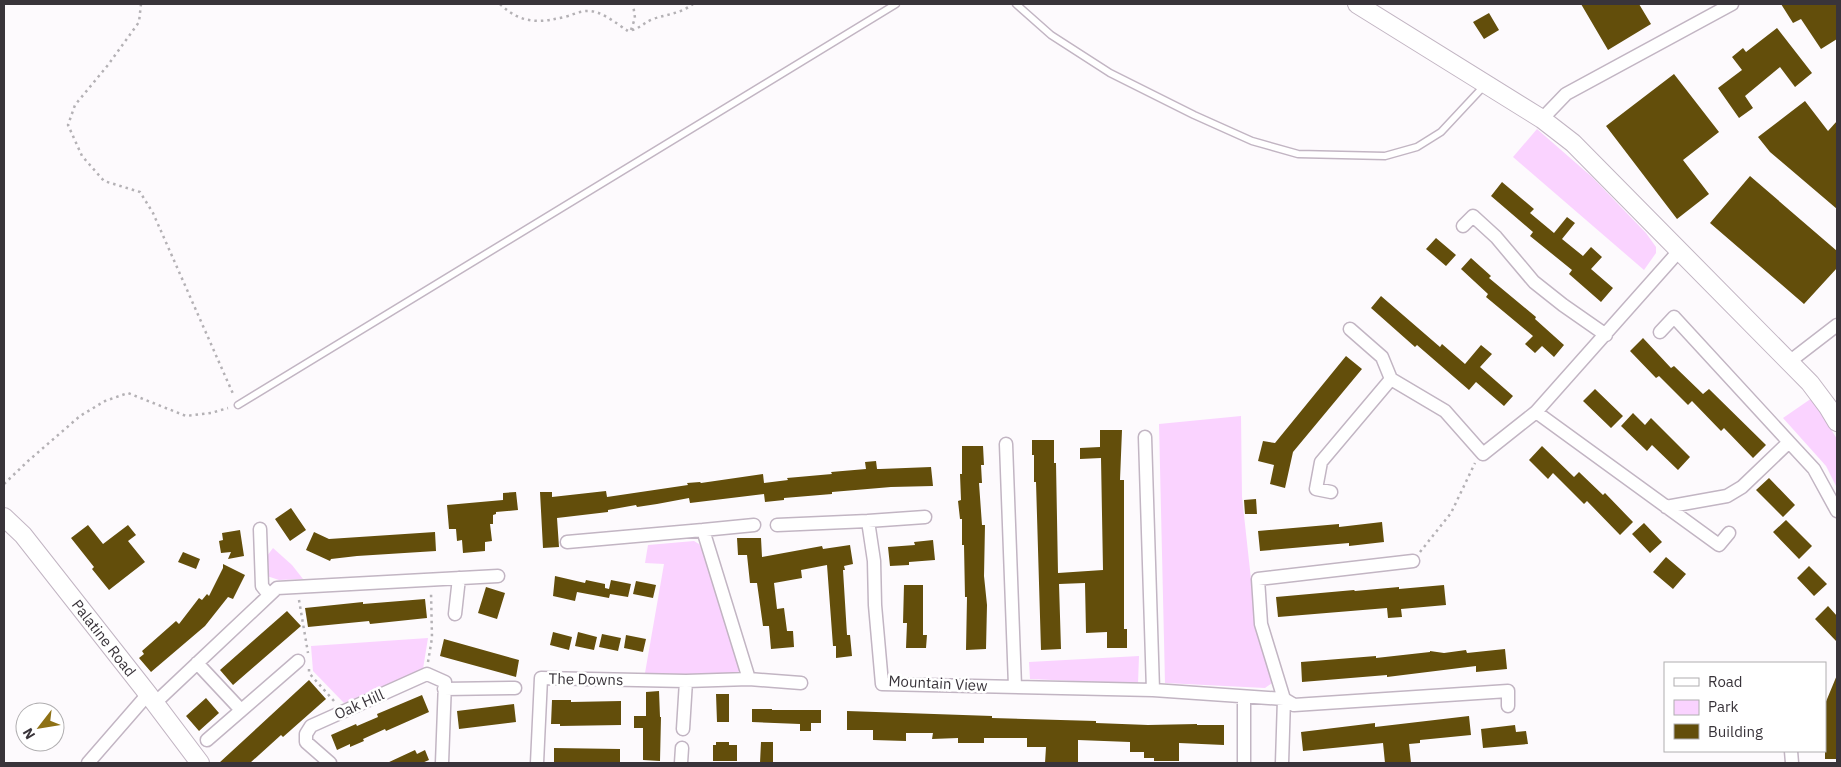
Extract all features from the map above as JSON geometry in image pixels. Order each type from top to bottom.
[{"type":"main road","points":[[1357,4],[1542,119],[1573,143],[1810,383],[1837,422]]},
{"type":"main road","name":"Palatine Road","points":[[4,517],[23,535],[200,763]]},
{"type":"street","points":[[1542,119],[1566,94],[1732,4]]},
{"type":"street","points":[[1463,226],[1473,216],[1496,237],[1534,282],[1606,335]]},
{"type":"street","points":[[1350,329],[1382,357],[1391,379],[1445,412],[1483,454],[1536,412],[1679,251]]},
{"type":"street","points":[[1660,332],[1674,317],[1814,469],[1837,511]]},
{"type":"street","points":[[1790,362],[1837,325]]},
{"type":"street","points":[[1331,492],[1316,489],[1321,462],[1391,379]]},
{"type":"street","points":[[1536,412],[1720,545],[1729,533]]},
{"type":"street","points":[[1146,437],[1153,690]]},
{"type":"street","points":[[1666,507],[1727,496],[1742,487],[1789,442]]},
{"type":"street","points":[[1006,444],[1015,686]]},
{"type":"street","points":[[777,525],[925,517]]},
{"type":"street","name":"Mountain View","points":[[868,521],[874,561],[875,605],[882,684],[1153,690],[1284,699],[1294,704],[1508,690],[1508,706]]},
{"type":"street","points":[[567,542],[754,525]]},
{"type":"street","points":[[260,529],[262,586],[269,595]]},
{"type":"street","points":[[703,530],[749,679]]},
{"type":"street","points":[[1282,763],[1284,699],[1261,624],[1258,579],[1413,560]]},
{"type":"street","points":[[88,763],[151,698],[198,664],[277,588],[498,576]]},
{"type":"street","points":[[455,614],[459,578]]},
{"type":"street","points":[[208,740],[241,710],[305,661]]},
{"type":"street","points":[[198,664],[241,710]]},
{"type":"street","points":[[426,674],[445,682],[442,763]]},
{"type":"street","name":"Oak Hill","points":[[330,763],[306,742],[306,734],[311,726],[426,674]]},
{"type":"street","name":"The Downs","points":[[538,763],[541,678],[749,679],[800,683]]},
{"type":"street","points":[[683,729],[686,680]]},
{"type":"street","points":[[444,689],[515,688]]},
{"type":"street","points":[[1244,697],[1244,763]]},
{"type":"street","points":[[681,763],[682,748]]},
{"type":"lane","points":[[238,405],[896,4]]},
{"type":"lane","points":[[1016,4],[1052,36],[1110,73],[1194,115],[1244,137],[1298,154],[1385,156],[1417,147],[1442,132],[1485,84]]},
{"type":"path","points":[[4,484],[80,416],[105,401],[128,394],[186,416],[211,413],[238,405],[153,214],[140,192],[104,181],[82,156],[68,125],[75,105],[108,65],[139,22],[141,4]]},
{"type":"path","points":[[500,4],[505,9],[525,20],[546,22],[588,10],[602,14],[628,31],[638,30],[650,20],[685,10],[693,4]]},
{"type":"path","points":[[631,30],[635,18],[633,4]]},
{"type":"path","points":[[1413,560],[1451,513],[1475,462],[1483,454]]},
{"type":"path","points":[[426,674],[432,638],[431,580]]},
{"type":"path","points":[[296,586],[307,641],[305,661],[309,672],[344,712]]},
{"type":"green space","points":[[1537,129],[1592,177],[1646,233],[1656,247],[1656,253],[1644,270],[1513,157]]},
{"type":"green space","points":[[1812,398],[1837,439],[1837,488],[1826,466],[1783,418]]},
{"type":"green space","points":[[1241,416],[1242,497],[1256,625],[1273,677],[1272,683],[1265,688],[1165,683],[1159,424]]},
{"type":"green space","points":[[694,541],[699,544],[705,556],[742,666],[737,674],[731,676],[645,673],[664,564],[645,563],[648,545]]},
{"type":"green space","points":[[273,548],[292,565],[303,579],[279,580],[267,576],[264,560]]},
{"type":"green space","points":[[428,638],[423,669],[344,703],[313,671],[311,646]]},
{"type":"green space","points":[[1139,656],[1138,684],[1030,679],[1029,662]]},
{"type":"building","points":[[1581,4],[1639,4],[1651,24],[1608,50]]},
{"type":"building","points":[[1781,4],[1837,4],[1837,39],[1821,49],[1801,19],[1793,23]]},
{"type":"building","points":[[1489,13],[1499,30],[1484,39],[1473,22]]},
{"type":"building","points":[[1777,28],[1812,73],[1795,87],[1780,67],[1745,96],[1753,108],[1739,118],[1718,88],[1742,70],[1732,57],[1743,48],[1746,52]]},
{"type":"building","points":[[1674,74],[1719,132],[1683,160],[1709,194],[1677,219],[1606,126]]},
{"type":"building","points":[[1805,101],[1828,131],[1837,121],[1837,209],[1770,152],[1758,137]]},
{"type":"building","points":[[1750,176],[1837,251],[1837,268],[1804,304],[1710,223]]},
{"type":"building","points":[[1502,182],[1534,209],[1530,213],[1554,233],[1567,217],[1575,223],[1562,239],[1583,256],[1591,247],[1602,257],[1591,269],[1613,288],[1601,302],[1569,274],[1572,270],[1530,236],[1533,232],[1491,196]]},
{"type":"building","points":[[1436,238],[1456,255],[1446,266],[1426,249]]},
{"type":"building","points":[[1471,258],[1491,276],[1489,278],[1536,317],[1535,319],[1564,345],[1554,357],[1542,346],[1535,353],[1525,344],[1533,336],[1486,297],[1488,294],[1461,269]]},
{"type":"building","points":[[1381,296],[1440,347],[1442,344],[1465,364],[1481,345],[1492,354],[1480,367],[1513,396],[1504,406],[1476,382],[1469,390],[1417,345],[1415,347],[1371,308]]},
{"type":"building","points":[[1643,338],[1671,368],[1674,366],[1703,394],[1709,389],[1766,445],[1753,458],[1724,428],[1721,431],[1692,401],[1688,405],[1659,376],[1656,378],[1630,351]]},
{"type":"building","points":[[1346,356],[1362,369],[1293,452],[1285,488],[1270,484],[1274,465],[1258,461],[1263,441],[1275,443]]},
{"type":"building","points":[[1595,389],[1623,416],[1611,428],[1583,401]]},
{"type":"building","points":[[1633,413],[1645,425],[1651,418],[1690,457],[1678,470],[1652,445],[1647,451],[1621,426]]},
{"type":"building","points":[[1100,430],[1122,430],[1120,480],[1124,480],[1124,629],[1127,629],[1127,648],[1107,648],[1107,632],[1086,633],[1085,583],[1059,584],[1061,649],[1041,650],[1036,482],[1034,482],[1032,440],[1054,440],[1058,573],[1103,570],[1101,458],[1080,459],[1080,448],[1100,447]]},
{"type":"building","points":[[962,446],[983,446],[984,465],[981,465],[982,483],[979,483],[982,525],[985,525],[986,649],[966,650],[967,597],[965,597],[962,519],[960,519],[958,501],[961,500]]},
{"type":"building","points":[[1542,446],[1574,477],[1579,472],[1603,495],[1605,493],[1633,522],[1620,535],[1587,501],[1584,504],[1553,473],[1548,479],[1529,460]]},
{"type":"building","points":[[876,461],[877,469],[931,467],[933,486],[832,492],[832,494],[784,498],[784,500],[765,502],[764,494],[690,503],[689,498],[637,507],[636,505],[608,510],[608,512],[557,518],[559,547],[543,548],[540,492],[552,492],[552,497],[606,491],[607,497],[688,485],[687,483],[701,483],[763,474],[764,483],[788,480],[787,478],[866,469],[865,462]]},
{"type":"building","points":[[1769,478],[1795,505],[1783,517],[1756,490]]},
{"type":"building","points":[[516,492],[518,510],[496,512],[493,515],[493,524],[490,524],[492,541],[485,542],[485,551],[463,553],[462,540],[457,541],[456,529],[449,529],[447,505],[503,500],[503,493]]},
{"type":"building","points":[[1256,499],[1257,514],[1245,514],[1244,500]]},
{"type":"building","points":[[291,508],[306,530],[290,541],[275,519]]},
{"type":"building","points":[[1786,520],[1812,546],[1799,559],[1773,532]]},
{"type":"building","points":[[1382,522],[1384,542],[1349,546],[1349,543],[1260,551],[1258,531],[1339,524],[1339,527]]},
{"type":"building","points":[[1644,523],[1662,542],[1650,553],[1632,534]]},
{"type":"building","points":[[88,525],[103,544],[128,525],[136,535],[128,541],[145,562],[109,590],[71,538]]},
{"type":"building","points":[[240,530],[244,556],[228,559],[231,552],[221,553],[219,541],[223,540],[222,533]]},
{"type":"building","points":[[314,532],[329,539],[435,532],[436,551],[357,556],[331,559],[330,561],[306,550]]},
{"type":"building","points":[[737,538],[761,538],[762,557],[822,546],[823,549],[850,545],[853,564],[844,566],[845,570],[843,570],[847,635],[850,635],[852,656],[836,658],[836,646],[833,646],[827,565],[801,570],[802,578],[774,583],[777,609],[784,608],[787,631],[793,631],[794,647],[771,649],[769,626],[763,626],[757,583],[750,583],[747,555],[738,555]]},
{"type":"building","points":[[933,540],[935,560],[909,562],[909,565],[890,566],[888,547],[915,545],[914,542]]},
{"type":"building","points":[[183,552],[200,559],[196,569],[178,562]]},
{"type":"building","points":[[1666,557],[1686,574],[1673,589],[1653,572]]},
{"type":"building","points":[[223,564],[245,575],[233,599],[228,597],[205,626],[151,672],[139,658],[144,654],[142,651],[176,621],[179,624],[199,598],[202,600],[207,594],[209,596],[223,568]]},
{"type":"building","points":[[1809,566],[1827,584],[1814,596],[1797,578]]},
{"type":"building","points":[[555,576],[585,583],[586,580],[605,584],[605,588],[609,589],[611,580],[631,584],[628,597],[610,594],[609,598],[577,592],[575,601],[553,596]]},
{"type":"building","points":[[636,581],[656,585],[653,598],[633,594]]},
{"type":"building","points":[[904,585],[923,585],[923,635],[927,635],[926,648],[906,648],[907,623],[903,623]]},
{"type":"building","points":[[1444,585],[1446,605],[1401,609],[1402,617],[1388,618],[1387,608],[1278,617],[1276,597]]},
{"type":"building","points":[[486,587],[505,593],[497,619],[478,613]]},
{"type":"building","points":[[425,599],[427,618],[370,624],[369,621],[308,627],[305,608],[363,602],[363,604]]},
{"type":"building","points":[[1828,606],[1837,616],[1837,642],[1815,619]]},
{"type":"building","points":[[287,611],[301,626],[233,685],[220,670]]},
{"type":"building","points":[[553,632],[572,637],[569,650],[550,645]]},
{"type":"building","points":[[578,632],[597,637],[594,650],[575,646]]},
{"type":"building","points":[[602,634],[621,638],[618,651],[599,647]]},
{"type":"building","points":[[626,635],[646,639],[643,652],[624,648]]},
{"type":"building","points":[[444,639],[519,660],[516,677],[440,656]]},
{"type":"building","points":[[1505,649],[1507,669],[1476,672],[1476,666],[1387,677],[1387,675],[1302,682],[1301,662],[1376,656],[1376,658],[1430,651],[1444,653],[1466,650],[1467,653]]},
{"type":"building","points":[[1837,675],[1837,759],[1825,759],[1826,702]]},
{"type":"building","points":[[309,680],[326,699],[250,763],[219,763]]},
{"type":"building","points":[[659,691],[661,717],[660,761],[643,760],[643,728],[634,728],[634,716],[646,716],[646,692]]},
{"type":"building","points":[[716,694],[729,694],[729,722],[717,722]]},
{"type":"building","points":[[422,695],[429,712],[386,731],[385,729],[350,747],[350,744],[337,750],[331,735],[378,717],[377,714]]},
{"type":"building","points":[[206,698],[219,713],[199,731],[186,716]]},
{"type":"building","points":[[552,700],[571,700],[571,702],[621,701],[621,725],[560,726],[560,724],[551,724]]},
{"type":"building","points":[[514,704],[516,722],[459,729],[457,711]]},
{"type":"building","points":[[752,709],[821,710],[821,723],[811,723],[811,731],[800,731],[800,724],[752,722]]},
{"type":"building","points":[[847,711],[992,716],[992,718],[1096,721],[1096,723],[1148,725],[1224,725],[1224,745],[1179,743],[1179,761],[1154,761],[1154,758],[1144,758],[1144,752],[1130,752],[1130,742],[1078,740],[1078,763],[1045,763],[1046,747],[1027,747],[1027,738],[984,738],[984,743],[958,743],[958,738],[932,739],[933,733],[906,733],[906,741],[873,740],[873,730],[847,730]]},
{"type":"building","points":[[1469,716],[1471,735],[1420,740],[1420,743],[1409,744],[1411,763],[1385,763],[1383,743],[1303,751],[1301,732],[1375,723],[1375,727]]},
{"type":"building","points":[[1515,725],[1516,732],[1526,731],[1528,744],[1483,748],[1481,729]]},
{"type":"building","points":[[716,742],[729,742],[729,745],[737,745],[737,761],[713,761],[713,745],[716,745]]},
{"type":"building","points":[[761,742],[773,742],[773,763],[760,763]]},
{"type":"building","points":[[554,748],[620,749],[620,763],[554,763]]},
{"type":"building","points":[[415,750],[417,754],[425,750],[429,760],[422,763],[387,763]]}]
